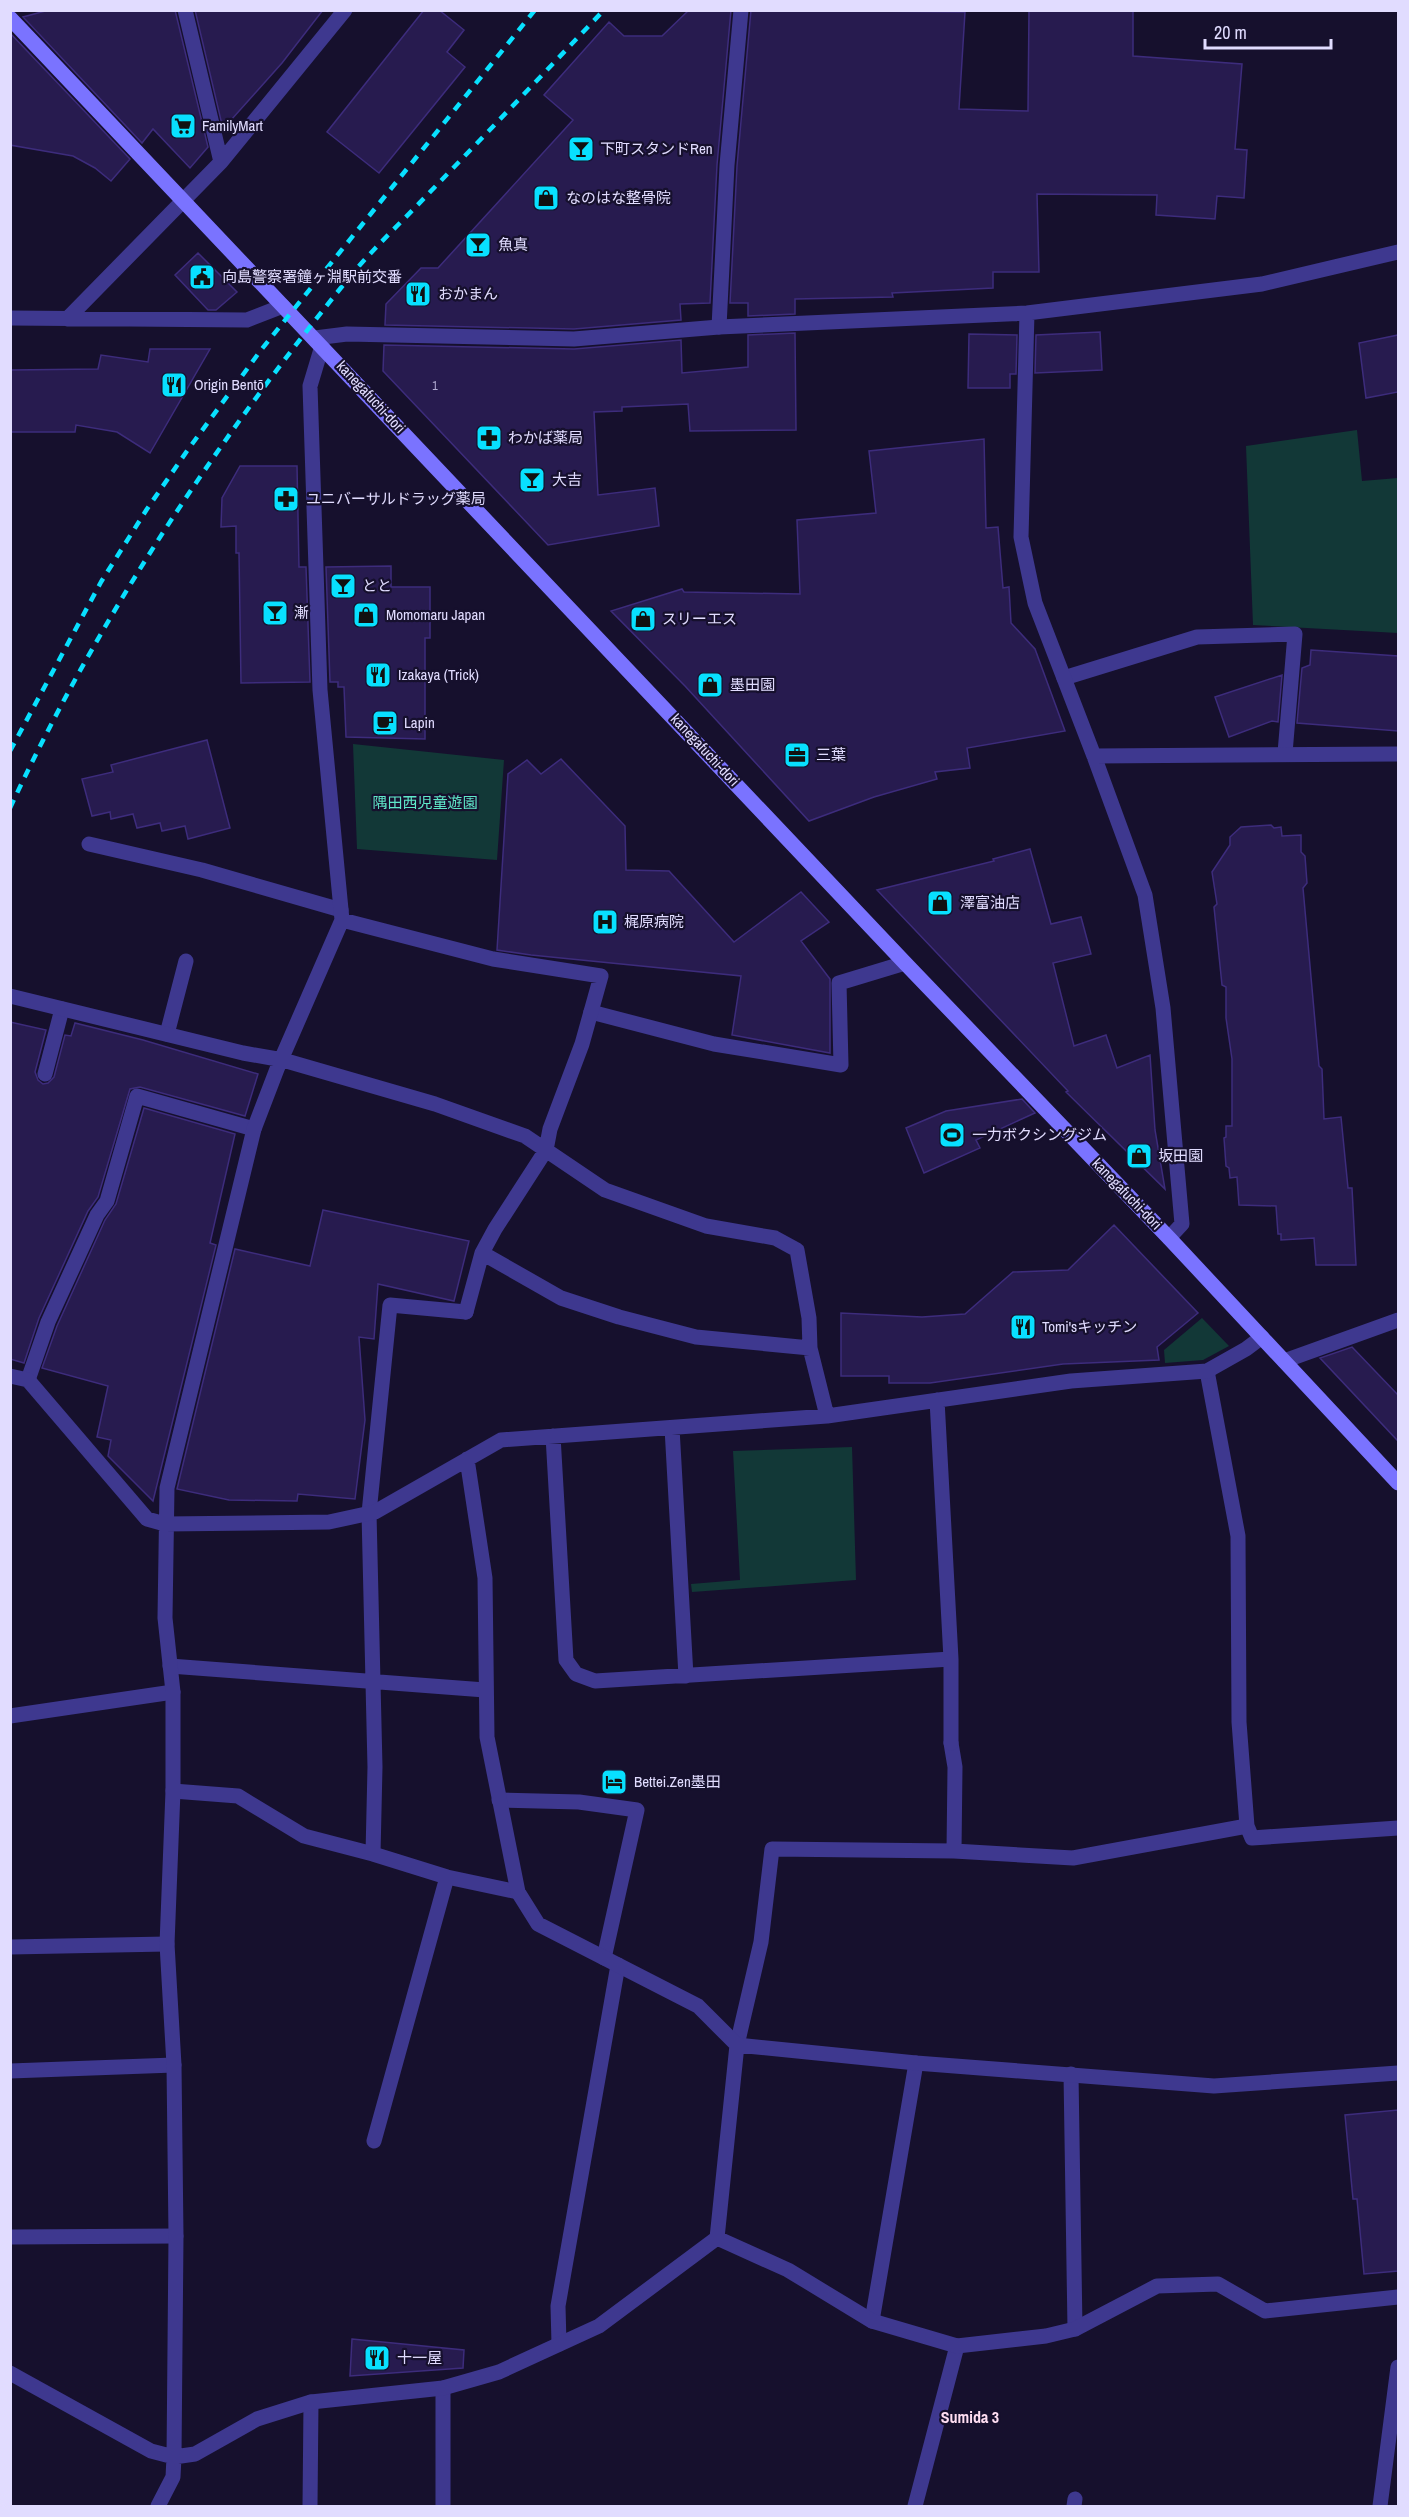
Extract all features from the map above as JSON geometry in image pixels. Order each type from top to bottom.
[{"type":"main road","name":"kanegafuchi-dori","points":[[10,18],[905,963],[1169,1238],[1398,1483]]},
{"type":"street","points":[[185,10],[221,162]]},
{"type":"street","points":[[67,319],[221,162],[345,10]]},
{"type":"street","points":[[719,327],[727,165],[741,10]]},
{"type":"street","points":[[158,2506],[173,2477],[176,2236],[174,2065],[167,1944],[173,1791],[172,1692],[165,1618],[167,1488],[254,1129],[341,915],[320,690],[310,386],[319,342],[347,334],[574,339],[719,327],[1027,313],[1262,284],[1398,252]]},
{"type":"street","points":[[10,318],[247,320],[283,306]]},
{"type":"street","points":[[1027,313],[1021,537],[1035,603],[1144,895],[1163,1008],[1182,1224],[1169,1238]]},
{"type":"street","points":[[1064,678],[1197,637],[1295,634],[1285,753]]},
{"type":"street","points":[[1094,756],[1398,754]]},
{"type":"street","points":[[89,844],[202,870],[341,915],[493,959],[601,976],[582,1044],[550,1129],[546,1150],[482,1253],[466,1312],[390,1305],[369,1513],[375,1767],[373,1854]]},
{"type":"street","points":[[167,1034],[186,961]]},
{"type":"street","points":[[591,1012],[714,1044],[841,1065],[839,983],[905,963]]},
{"type":"street","points":[[10,996],[243,1053],[283,1060],[435,1104],[525,1136],[605,1190],[706,1226],[775,1238],[797,1250],[809,1318],[810,1348],[827,1416]]},
{"type":"street","points":[[45,1074],[62,1008]]},
{"type":"street","points":[[28,1380],[48,1322],[97,1215],[107,1201],[137,1096],[254,1129]]},
{"type":"street","points":[[482,1253],[561,1298],[619,1317],[696,1336],[810,1348]]},
{"type":"street","points":[[1284,1361],[1398,1320]]},
{"type":"street","points":[[10,1376],[28,1380],[147,1519],[165,1524],[328,1521],[375,1512],[501,1440],[827,1416],[1071,1381],[1207,1371],[1262,1337]]},
{"type":"street","points":[[1207,1371],[1238,1536],[1239,1722],[1247,1826],[1252,1838],[1398,1828]]},
{"type":"street","points":[[937,1400],[951,1659],[951,1743],[955,1767],[954,1851]]},
{"type":"street","points":[[672,1428],[686,1676]]},
{"type":"street","points":[[553,1436],[566,1660],[576,1674],[595,1681],[951,1659]]},
{"type":"street","points":[[467,1459],[484,1578],[484,1690],[487,1737],[518,1892],[538,1924],[698,2006],[737,2045],[1214,2086],[1398,2073]]},
{"type":"street","points":[[170,1666],[484,1690]]},
{"type":"street","points":[[10,1716],[172,1692]]},
{"type":"street","points":[[173,1791],[238,1796],[304,1836],[447,1877],[518,1892]]},
{"type":"street","points":[[499,1800],[579,1802],[637,1810],[558,2306],[559,2344]]},
{"type":"street","points":[[10,2373],[151,2451],[174,2457],[195,2454],[257,2419],[311,2402],[443,2388],[499,2372],[599,2326],[717,2238],[737,2045],[760,1942],[772,1849],[954,1851],[1072,1858],[1247,1826]]},
{"type":"street","points":[[374,2141],[447,1877]]},
{"type":"street","points":[[10,1947],[167,1944]]},
{"type":"street","points":[[872,2321],[916,2062]]},
{"type":"street","points":[[10,2071],[174,2065]]},
{"type":"street","points":[[1071,2074],[1075,2329]]},
{"type":"street","points":[[10,2237],[176,2236]]},
{"type":"street","points":[[717,2238],[788,2270],[872,2321],[957,2346],[1046,2336],[1075,2329],[1157,2286],[1218,2284],[1265,2311],[1398,2297]]},
{"type":"street","points":[[915,2506],[957,2346]]},
{"type":"street","points":[[1380,2506],[1398,2367]]},
{"type":"street","points":[[443,2388],[443,2506]]},
{"type":"street","points":[[310,2506],[311,2402]]},
{"type":"green space","points":[[1357,430],[1362,481],[1398,478],[1398,633],[1253,625],[1246,446]]},
{"type":"green space","name":"隅田西児童遊園","points":[[353,744],[504,760],[497,860],[357,849]]},
{"type":"green space","points":[[1202,1318],[1229,1346],[1203,1360],[1165,1363],[1164,1350]]},
{"type":"green space","points":[[852,1447],[856,1580],[692,1592],[691,1584],[740,1580],[733,1451]]},
{"type":"building","points":[[49,10],[175,10],[208,147],[190,168],[153,129],[142,143],[23,17]]},
{"type":"building","points":[[195,10],[323,10],[282,63],[223,129]]},
{"type":"building","points":[[424,10],[439,10],[464,30],[447,52],[465,67],[379,173],[327,132]]},
{"type":"building","points":[[689,10],[731,10],[717,165],[710,303],[680,304],[681,320],[574,329],[385,325],[386,304],[421,268],[438,268],[573,120],[544,95],[609,22],[624,36],[662,36]]},
{"type":"building","points":[[751,10],[965,12],[959,109],[1028,111],[1029,10],[1133,10],[1133,56],[1242,64],[1235,149],[1247,150],[1244,198],[1217,196],[1215,219],[1156,215],[1157,195],[1037,194],[1039,272],[993,272],[993,288],[892,293],[893,297],[795,299],[795,314],[748,316],[748,303],[730,303],[737,166]]},
{"type":"building","points":[[10,33],[130,159],[111,181],[95,168],[73,156],[10,145]]},
{"type":"building","points":[[198,253],[237,292],[216,310],[208,310],[175,275]]},
{"type":"building","points":[[1100,332],[1102,370],[1035,373],[1036,335]]},
{"type":"building","points":[[795,333],[796,430],[690,431],[688,404],[622,407],[622,411],[594,412],[598,495],[655,488],[659,526],[548,545],[383,371],[384,345],[574,349],[681,340],[682,373],[748,367],[748,335]]},
{"type":"building","points":[[969,334],[1017,335],[1016,374],[1010,374],[1010,388],[968,388]]},
{"type":"building","points":[[1398,335],[1398,392],[1366,398],[1359,343]]},
{"type":"building","points":[[150,349],[210,349],[150,453],[117,432],[76,425],[75,432],[10,432],[10,370],[98,369],[101,355],[148,362]]},
{"type":"building","points":[[984,439],[986,528],[998,527],[1003,588],[1009,587],[1011,623],[1035,649],[1065,731],[967,748],[970,768],[935,772],[937,779],[874,797],[809,821],[685,686],[611,611],[682,589],[684,592],[800,594],[797,520],[876,513],[869,451]]},
{"type":"building","points":[[240,466],[297,466],[299,567],[306,567],[310,682],[241,683],[239,553],[236,553],[236,526],[221,527],[222,498]]},
{"type":"building","points":[[391,566],[391,587],[430,587],[430,638],[425,638],[425,739],[346,737],[344,687],[338,687],[338,682],[330,682],[326,567]]},
{"type":"building","points":[[1311,650],[1398,656],[1398,731],[1297,723],[1302,668],[1310,665]]},
{"type":"building","points":[[1282,675],[1278,722],[1272,721],[1229,737],[1215,697]]},
{"type":"building","points":[[207,740],[230,828],[188,839],[185,826],[162,831],[160,823],[137,828],[133,814],[111,819],[110,812],[92,816],[82,779],[113,772],[111,765]]},
{"type":"building","points":[[561,759],[625,826],[626,870],[669,871],[734,942],[801,892],[829,922],[801,941],[830,979],[830,1053],[732,1035],[741,976],[497,950],[508,774],[527,760],[541,774]]},
{"type":"building","points":[[1271,825],[1274,828],[1281,827],[1282,836],[1301,835],[1301,852],[1305,856],[1307,883],[1303,888],[1319,1066],[1322,1069],[1324,1119],[1341,1117],[1348,1188],[1352,1188],[1356,1265],[1316,1265],[1314,1238],[1281,1240],[1281,1234],[1278,1234],[1276,1206],[1239,1205],[1237,1177],[1230,1178],[1229,1168],[1226,1166],[1224,1138],[1226,1137],[1226,1126],[1232,1126],[1232,1059],[1226,1018],[1226,987],[1222,985],[1214,907],[1217,904],[1212,872],[1230,845],[1230,837],[1241,827]]},
{"type":"building","points":[[1030,849],[1051,924],[1081,917],[1091,954],[1053,963],[1074,1046],[1106,1035],[1117,1068],[1150,1055],[1155,1130],[1165,1189],[1066,1092],[1068,1091],[877,890],[994,861],[993,859]]},
{"type":"building","points":[[10,1022],[46,1030],[35,1072],[38,1080],[43,1084],[48,1083],[54,1077],[65,1035],[71,1036],[75,1023],[143,1040],[258,1074],[245,1116],[140,1087],[130,1089],[98,1197],[88,1211],[39,1318],[24,1363],[10,1359]]},
{"type":"building","points":[[1022,1099],[1035,1113],[976,1140],[980,1148],[924,1173],[906,1128],[946,1111]]},
{"type":"building","points":[[144,1108],[235,1134],[210,1243],[216,1245],[153,1501],[108,1456],[111,1440],[97,1437],[108,1386],[42,1368],[57,1326],[105,1220],[116,1204]]},
{"type":"building","points":[[323,1210],[469,1241],[454,1301],[378,1284],[374,1339],[359,1337],[365,1420],[355,1499],[298,1494],[297,1501],[229,1500],[177,1489],[235,1249],[310,1266]]},
{"type":"building","points":[[1114,1225],[1198,1313],[1157,1347],[1159,1360],[1063,1364],[930,1383],[889,1383],[889,1376],[841,1376],[841,1313],[922,1317],[965,1314],[1013,1272],[1068,1270]]},
{"type":"building","points":[[1352,1347],[1398,1395],[1398,1441],[1320,1358]]},
{"type":"building","points":[[1398,2110],[1398,2271],[1364,2274],[1357,2199],[1353,2199],[1345,2115]]},
{"type":"building","points":[[352,2339],[464,2350],[463,2368],[350,2376]]},
{"type":"railway","points":[[10,751],[101,582],[187,451],[261,350],[535,10]]},
{"type":"railway","points":[[10,808],[44,738],[120,602],[204,471],[249,408],[364,260],[604,10]]},
{"type":"place","name":"FamilyMart","points":[[183,126]]},
{"type":"place","name":"下町スタンドRen","points":[[581,149]]},
{"type":"place","name":"なのはな整骨院","points":[[546,198]]},
{"type":"place","name":"魚真","points":[[478,245]]},
{"type":"place","name":"向島警察署鐘ヶ淵駅前交番","points":[[202,277]]},
{"type":"place","name":"おかまん","points":[[418,294]]},
{"type":"place","name":"Origin Bentō","points":[[174,385]]},
{"type":"place","name":"わかば薬局","points":[[489,438]]},
{"type":"place","name":"大吉","points":[[532,480]]},
{"type":"place","name":"ユニバーサルドラッグ薬局","points":[[286,499]]},
{"type":"place","name":"とと","points":[[343,586]]},
{"type":"place","name":"漸","points":[[275,613]]},
{"type":"place","name":"Momomaru Japan","points":[[366,615]]},
{"type":"place","name":"スリーエス","points":[[643,619]]},
{"type":"place","name":"Izakaya (Trick)","points":[[378,675]]},
{"type":"place","name":"墨田園","points":[[710,685]]},
{"type":"place","name":"Lapin","points":[[385,723]]},
{"type":"place","name":"三葉","points":[[797,755]]},
{"type":"place","name":"澤富油店","points":[[940,903]]},
{"type":"place","name":"梶原病院","points":[[605,922]]},
{"type":"place","name":"一力ボクシングジム","points":[[952,1135]]},
{"type":"place","name":"坂田園","points":[[1139,1156]]},
{"type":"place","name":"Tomi'sキッチン","points":[[1023,1327]]},
{"type":"place","name":"Bettei.Zen墨田","points":[[614,1782]]},
{"type":"place","name":"十一屋","points":[[377,2358]]},
{"type":"district","name":"Sumida 3","points":[[970,2417]]}]
